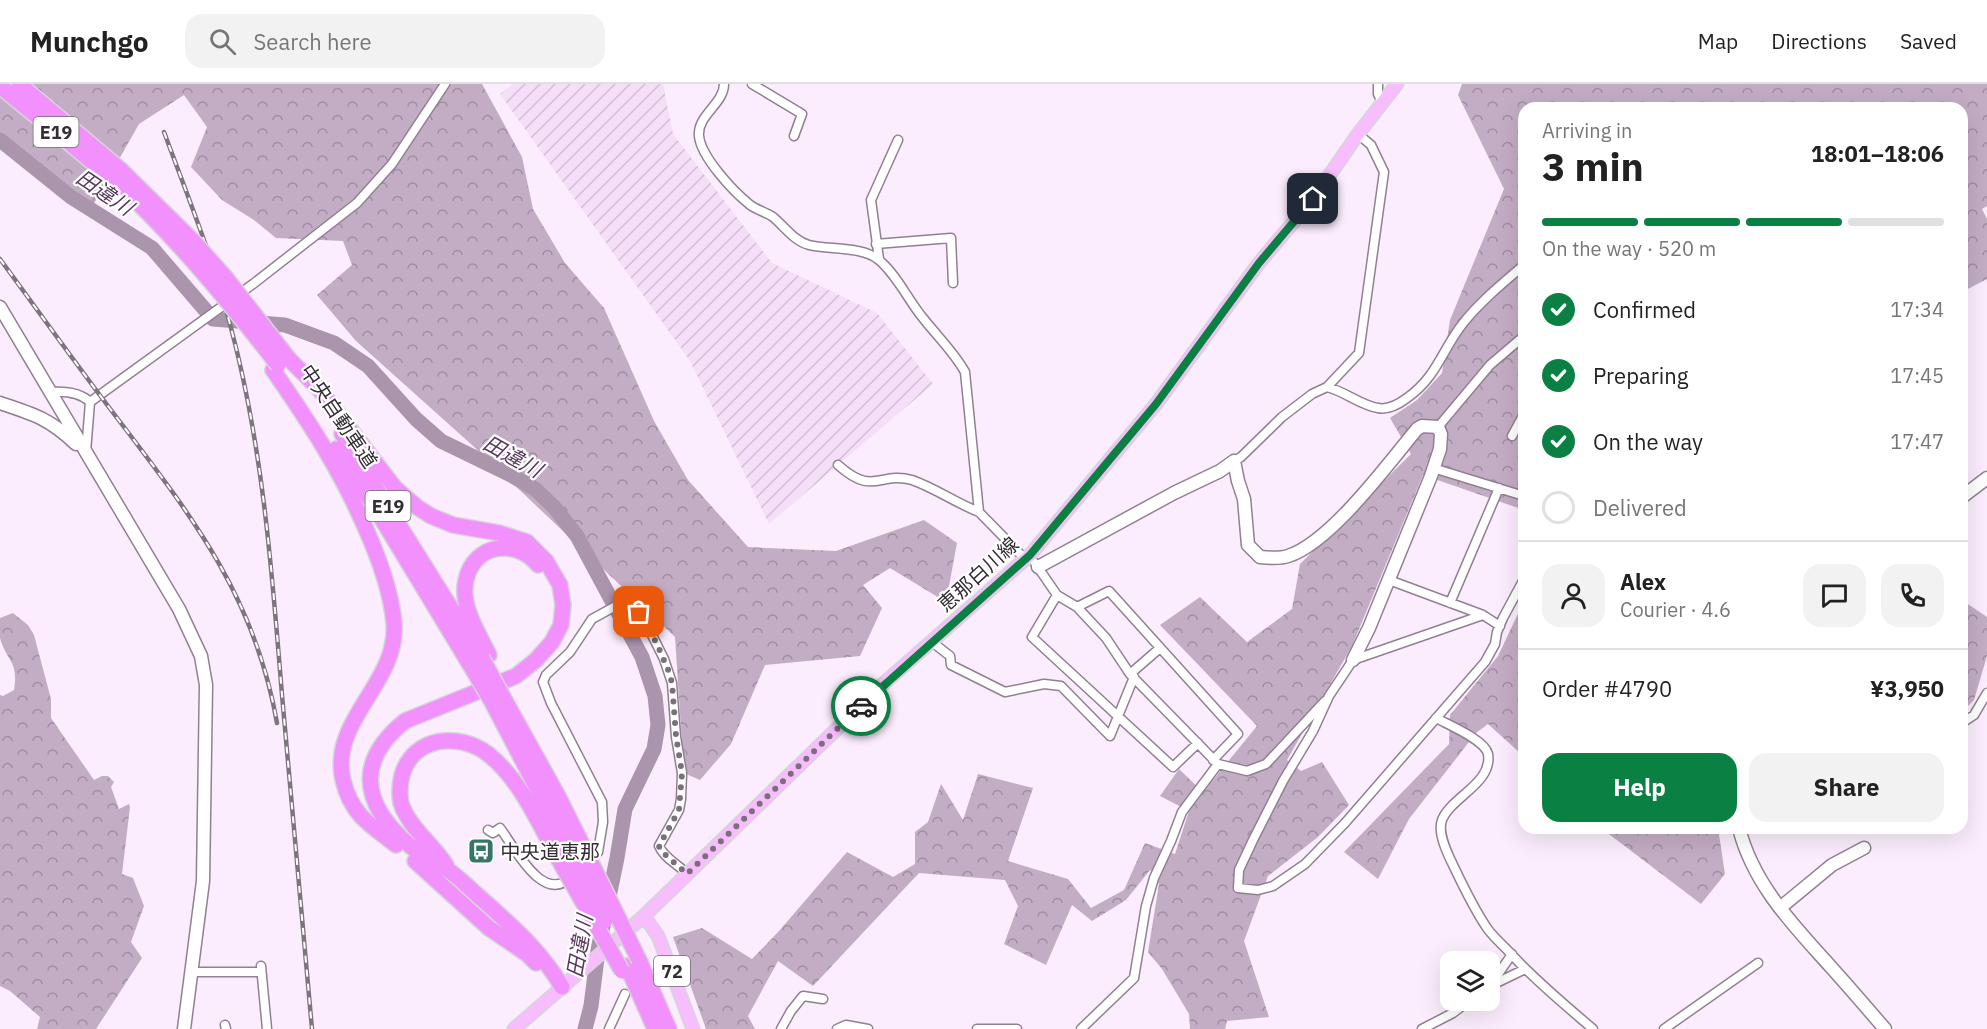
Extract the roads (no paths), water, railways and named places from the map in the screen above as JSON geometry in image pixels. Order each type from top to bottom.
[{"type":"highway","name":"中央自動車道","points":[[19,84],[117,175],[194,242],[226,278],[280,365]]},
{"type":"highway","name":"中央自動車道","points":[[0,86],[117,175],[347,441],[480,659],[558,796],[571,853]]},
{"type":"highway","points":[[280,365],[349,490],[388,587],[394,623],[392,650],[385,669],[346,736],[341,770],[345,789],[362,818],[421,866],[489,928],[527,954],[562,987]]},
{"type":"highway","points":[[280,365],[319,389],[395,488],[417,507],[453,525],[499,533],[527,542],[546,561],[560,585],[563,605],[561,626],[552,642],[536,660],[516,676],[405,721],[380,746],[375,758],[371,771],[371,792],[381,815],[390,828],[418,851],[433,863],[450,871]]},
{"type":"highway","points":[[374,827],[362,796],[362,778],[368,749],[379,732],[404,712],[514,666],[528,657],[549,627],[554,610],[554,600],[547,580],[536,562],[527,554],[512,548],[493,548],[486,551],[477,558],[466,580],[467,609],[480,659]]},
{"type":"highway","name":"中央自動車道","points":[[502,697],[571,853],[629,966],[669,1029]]},
{"type":"highway","points":[[562,987],[550,966],[524,937],[450,871],[410,820],[402,805],[400,792],[405,768],[411,758],[423,747],[443,740],[474,745],[499,764],[571,853],[629,966],[655,1029]]},
{"type":"main road","name":"恵那白川線","points":[[514,1029],[644,916],[882,685],[1027,557],[1156,404],[1259,263],[1313,199],[1358,134],[1397,84]]},
{"type":"main road","name":"72","points":[[644,916],[658,936],[693,1029]]},
{"type":"street","points":[[86,452],[90,402],[357,203],[393,164],[445,84]]},
{"type":"street","points":[[724,84],[724,90],[701,122],[698,133],[703,152],[715,169],[750,205],[767,214],[804,243],[850,250],[879,259]]},
{"type":"street","points":[[752,84],[802,114],[794,136]]},
{"type":"street","points":[[1378,84],[1378,94],[1383,103]]},
{"type":"street","points":[[1038,567],[1174,493],[1220,471],[1241,457],[1282,417],[1312,394],[1327,387],[1359,353],[1384,172],[1371,145],[1358,134]]},
{"type":"street","points":[[898,140],[871,200],[879,259],[965,372],[979,512]]},
{"type":"street","points":[[876,244],[951,238],[953,283]]},
{"type":"street","points":[[1327,387],[1378,409],[1401,403],[1419,390],[1431,376],[1463,323],[1492,292],[1518,270]]},
{"type":"street","points":[[0,307],[179,609],[196,644],[205,671],[206,781],[203,881],[184,1029]]},
{"type":"street","points":[[1438,427],[1490,365],[1518,341]]},
{"type":"street","points":[[53,396],[63,391],[84,397],[90,402]]},
{"type":"street","points":[[38,415],[50,412],[54,407],[53,396]]},
{"type":"street","points":[[0,404],[38,415],[57,427],[86,452]]},
{"type":"street","points":[[1512,436],[1518,425]]},
{"type":"street","points":[[1234,461],[1244,498],[1248,545],[1260,557],[1281,558],[1305,548],[1330,529],[1417,429],[1422,426],[1438,427]]},
{"type":"street","points":[[1438,427],[1441,434],[1440,449],[1389,580],[1353,660],[1329,696],[1313,731],[1252,840],[1239,870],[1239,888],[1258,890],[1273,886],[1305,864],[1345,823],[1485,662],[1518,591]]},
{"type":"street","points":[[838,465],[852,476],[869,482],[910,480],[979,512],[1038,567],[1057,595],[1077,607],[1106,638],[1132,675],[1216,762],[1247,771],[1266,764],[1293,732],[1329,696]]},
{"type":"street","points":[[1433,468],[1518,494]]},
{"type":"street","points":[[1968,492],[1987,478]]},
{"type":"street","points":[[1450,603],[1499,488]]},
{"type":"street","points":[[1389,580],[1483,615],[1500,626]]},
{"type":"street","points":[[1077,607],[1109,591],[1238,734],[1182,812],[1154,878],[1146,906],[1134,978],[1081,1029]]},
{"type":"street","points":[[1057,595],[1032,637],[1173,767],[1198,743]]},
{"type":"street","points":[[488,830],[493,833],[500,828],[538,879],[557,886],[566,883],[598,852],[603,822],[602,802],[551,703],[543,682],[546,675],[570,652],[592,619],[624,602],[636,608],[649,629],[664,659],[672,683],[676,736],[682,773],[681,799],[679,810],[659,846],[660,850],[687,874]]},
{"type":"street","points":[[1353,660],[1483,615]]},
{"type":"street","points":[[932,642],[950,656],[951,665],[1005,692],[1044,684],[1061,686],[1110,736],[1119,717],[1132,675],[1160,648]]},
{"type":"street","points":[[1968,719],[1974,715],[1987,693]]},
{"type":"street","points":[[1436,718],[1478,741],[1485,747],[1488,756],[1486,770],[1444,815],[1440,825],[1449,856],[1471,901],[1488,929],[1525,969],[1593,1029]]},
{"type":"street","points":[[1741,834],[1758,875],[1780,908],[1798,932],[1885,1029]]},
{"type":"street","points":[[1780,908],[1832,865],[1864,848]]},
{"type":"street","points":[[1500,971],[1512,954]]},
{"type":"street","points":[[1664,1029],[1758,963]]},
{"type":"street","points":[[657,973],[670,965]]},
{"type":"street","points":[[191,972],[261,969],[267,1029]]},
{"type":"street","points":[[1500,981],[1525,969]]},
{"type":"street","points":[[609,1029],[625,994]]},
{"type":"street","points":[[781,1029],[803,996],[823,999]]},
{"type":"street","points":[[1422,1029],[1456,1011]]},
{"type":"street","points":[[837,1029],[846,1025],[868,1029]]},
{"type":"street","points":[[977,1029],[1017,1029]]},
{"type":"waterway","name":"田違川","points":[[0,140],[71,197],[152,248],[213,319],[285,325],[334,343],[368,366],[416,419],[441,441],[535,489],[554,507],[577,536],[642,657],[655,696],[658,725],[654,749],[625,809],[585,1029]]},
{"type":"railway","points":[[164,132],[217,278],[242,373],[259,464],[270,556],[312,1029]]},
{"type":"railway","points":[[0,259],[164,480],[213,554],[252,632],[266,676],[277,723]]},
{"type":"place","name":"中央道恵那","points":[[481,851]]}]
